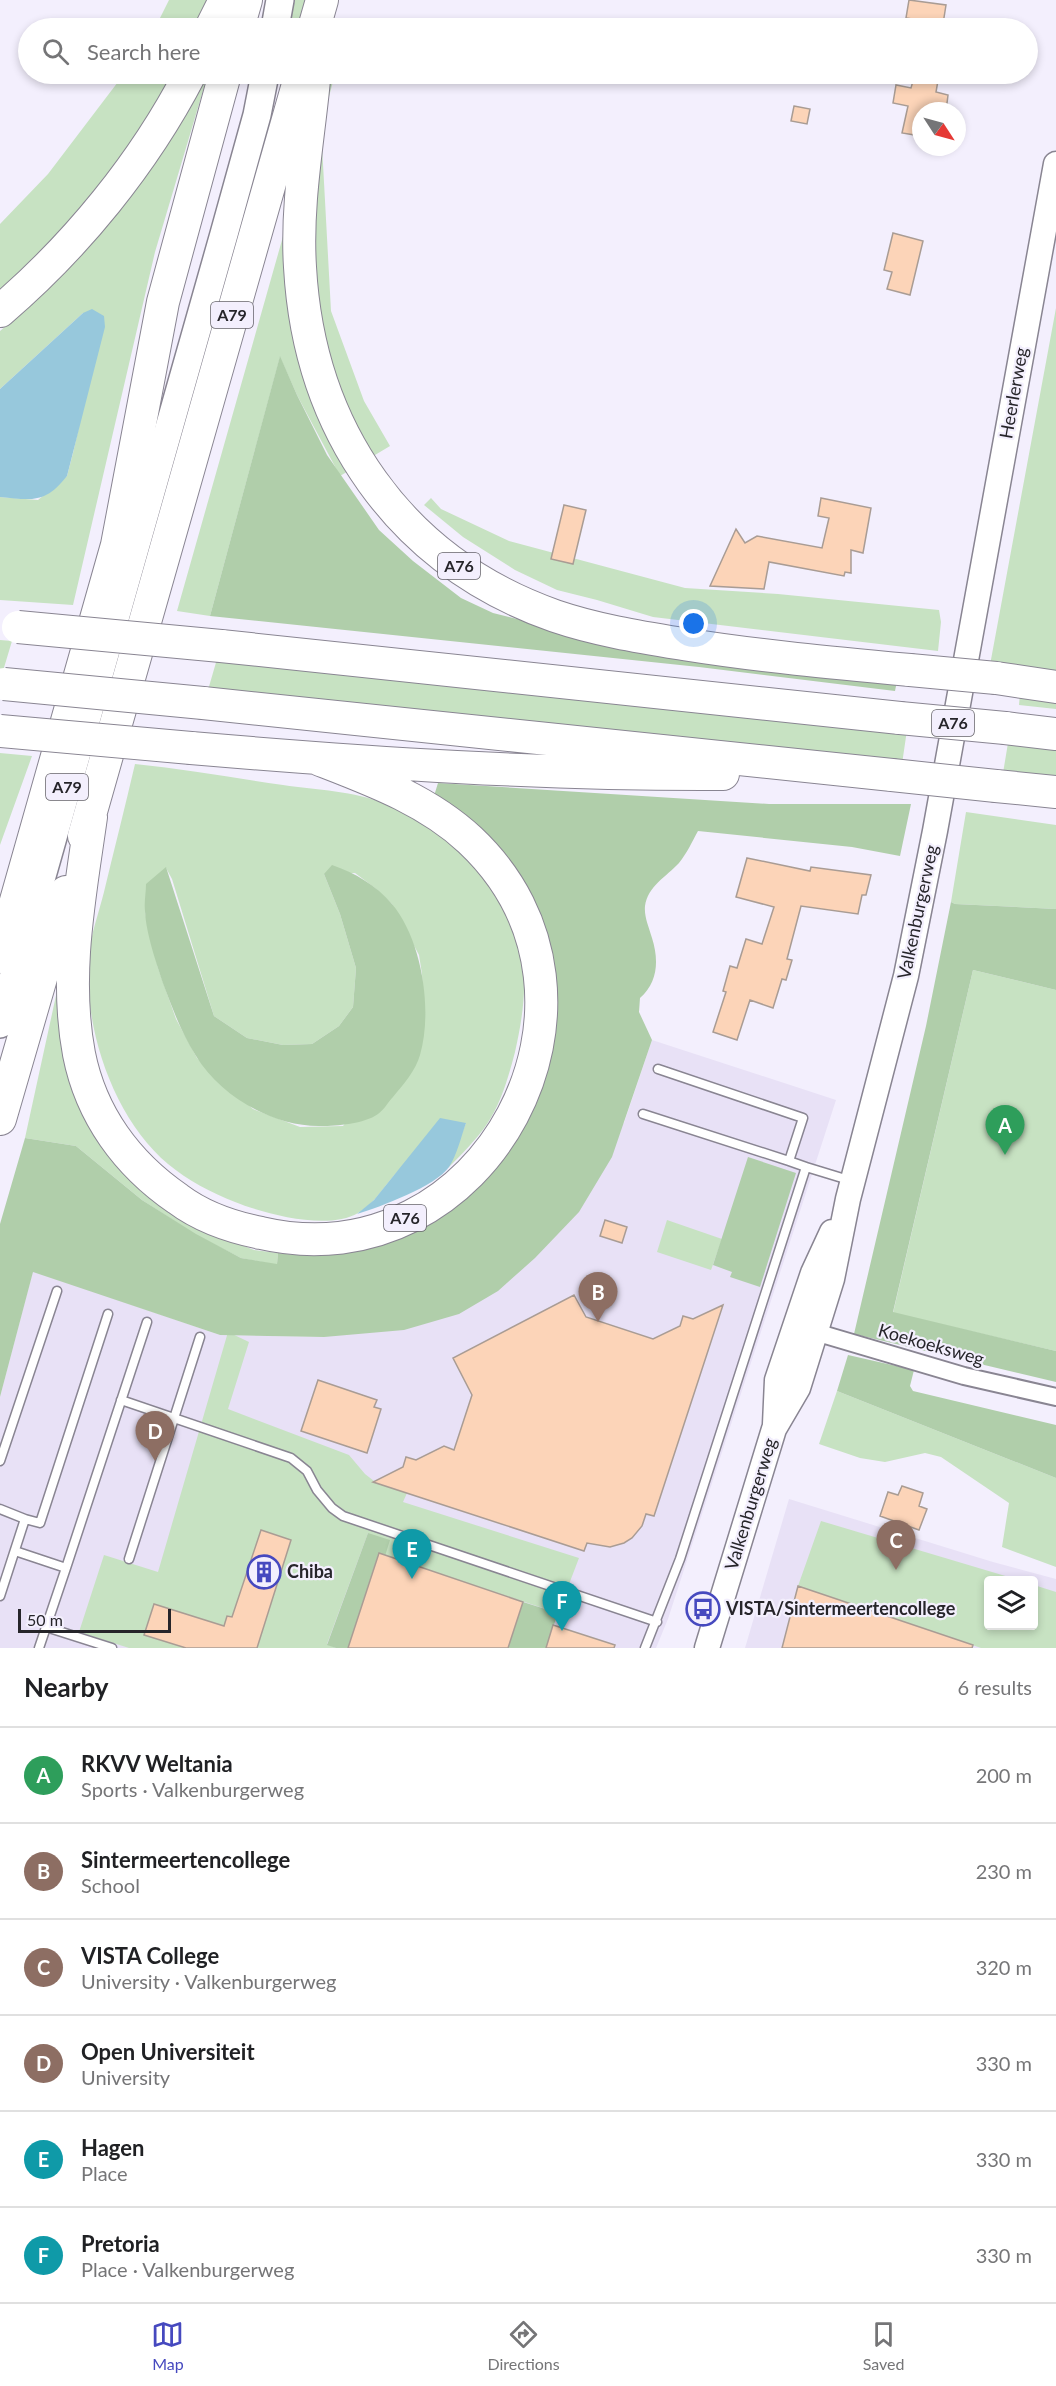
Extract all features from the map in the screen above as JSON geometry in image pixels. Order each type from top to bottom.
[{"type":"highway","points":[[217,18],[225,0]]},
{"type":"highway","points":[[241,18],[246,0]]},
{"type":"highway","points":[[0,311],[50,264],[108,198],[155,134],[184,84]]},
{"type":"highway","name":"A79","points":[[0,957],[117,545],[163,302],[222,84]]},
{"type":"highway","name":"A79","points":[[0,1119],[59,914],[90,817],[298,84]]},
{"type":"highway","name":"A76","points":[[313,84],[301,199],[300,264],[307,331],[326,396],[345,439],[371,482],[406,523],[425,541],[477,578],[518,600],[555,616],[604,630],[701,647],[792,659],[996,678],[1056,687]]},
{"type":"highway","name":"A76","points":[[9,627],[221,646],[1056,734]]},
{"type":"highway","name":"A76","points":[[2,684],[1056,792]]},
{"type":"highway","name":"A76","points":[[0,731],[318,759],[626,774],[883,774]]},
{"type":"highway","name":"A76","points":[[90,817],[72,979],[80,1057],[94,1103],[105,1125],[134,1163],[151,1179],[187,1206],[206,1216],[248,1230],[287,1238],[331,1239],[353,1235],[412,1215],[442,1197],[468,1176],[487,1155],[516,1111],[527,1085],[539,1043],[541,994],[535,955],[521,911],[498,871],[485,856],[448,822],[403,794],[318,759]]},
{"type":"highway","name":"A79","points":[[0,909],[30,852]]},
{"type":"main road","points":[[276,18],[280,0]]},
{"type":"main road","name":"A79","points":[[0,1024],[242,169],[263,84]]},
{"type":"street","name":"Heerlerweg","points":[[972,622],[1056,164]]},
{"type":"street","name":"Valkenburgerweg","points":[[707,1648],[774,1429],[798,1388],[806,1329],[832,1279],[850,1190],[906,976],[936,831],[972,622]]},
{"type":"street","name":"Koekoeksweg","points":[[806,1329],[964,1376],[1056,1397]]},
{"type":"lane","points":[[658,1069],[803,1118],[789,1161]]},
{"type":"lane","points":[[643,1114],[806,1167],[850,1190]]},
{"type":"lane","points":[[645,1648],[680,1558],[806,1167]]},
{"type":"lane","points":[[0,1461],[57,1291]]},
{"type":"lane","points":[[0,1509],[40,1523],[108,1314]]},
{"type":"lane","points":[[39,1648],[147,1322]]},
{"type":"lane","points":[[129,1559],[200,1337]]},
{"type":"lane","points":[[121,1400],[291,1458],[307,1471],[317,1490],[332,1508],[343,1516],[657,1622]]},
{"type":"lane","points":[[0,1596],[25,1519]]},
{"type":"lane","points":[[15,1551],[66,1568]]},
{"type":"lane","points":[[46,1627],[112,1648]]},
{"type":"shaded area","points":[[652,1040],[836,1100],[668,1619],[656,1648],[0,1648],[0,1397],[33,1271],[220,1335],[324,1337],[624,1123]]},
{"type":"shaded area","points":[[789,1499],[1056,1579],[1056,1648],[745,1648]]},
{"type":"green space","points":[[169,0],[208,0],[201,18],[160,18]]},
{"type":"green space","points":[[295,0],[313,0],[308,18],[290,18]]},
{"type":"green space","points":[[116,84],[168,84],[137,134],[96,190],[51,243],[0,292],[0,224],[48,174]]},
{"type":"green space","points":[[195,84],[205,84],[155,252],[73,605],[0,600],[0,497],[38,500],[67,476],[92,370],[83,313],[0,389],[0,331],[60,275]]},
{"type":"green space","points":[[326,84],[332,84],[321,127],[331,311],[364,401],[390,446],[340,476],[297,395],[280,357],[210,616],[177,611]]},
{"type":"green space","points":[[1056,308],[1056,671],[990,665]]},
{"type":"green space","points":[[280,356],[327,455],[379,530],[413,561],[461,598],[493,613],[618,644],[897,681],[895,691],[699,667],[210,616]]},
{"type":"green space","points":[[431,498],[441,509],[509,541],[685,588],[778,594],[939,610],[941,622],[938,651],[653,617],[557,590],[515,570],[463,537],[424,505]]},
{"type":"green space","points":[[0,640],[12,641],[3,671],[0,671]]},
{"type":"green space","points":[[217,659],[907,730],[902,764],[208,690]]},
{"type":"green space","points":[[1020,693],[1056,697],[1056,709],[1019,705]]},
{"type":"green space","points":[[1008,743],[1056,748],[1056,780],[1003,773]]},
{"type":"green space","points":[[0,753],[32,756],[0,845]]},
{"type":"green space","points":[[135,764],[361,796],[386,804],[431,828],[452,844],[488,883],[513,928],[521,953],[524,978],[522,1015],[513,1061],[496,1108],[478,1136],[448,1168],[466,1123],[399,1170],[375,1199],[358,1213],[330,1221],[296,1219],[235,1202],[191,1181],[168,1164],[131,1122],[105,1068],[96,1040],[88,982],[91,939]],"holes":[[[166,868],[172,879],[214,1016],[247,1038],[283,1045],[312,1044],[339,1026],[353,1007],[356,968],[340,914],[324,874],[355,873],[392,904],[419,955],[424,1026],[343,1126],[300,1127],[253,1109],[197,1058],[176,1019],[158,968],[145,913]]]},
{"type":"green space","points":[[438,783],[769,804],[911,804],[900,856],[852,847],[698,831],[679,863],[654,887],[645,906],[656,962],[654,978],[640,998],[639,1012],[652,1040],[612,1157],[579,1212],[535,1258],[498,1291],[459,1314],[404,1330],[324,1337],[220,1335],[33,1272],[0,1397],[0,1224],[25,1138],[76,1146],[142,1200],[196,1234],[241,1258],[277,1264],[278,1253],[326,1254],[372,1246],[416,1229],[456,1204],[491,1171],[518,1133],[538,1090],[548,1043],[553,989],[434,796]]},
{"type":"green space","points":[[966,812],[1056,825],[1056,909],[951,902]]},
{"type":"green space","points":[[332,865],[372,885],[386,897],[402,919],[411,936],[422,976],[425,997],[424,1037],[418,1061],[412,1072],[378,1114],[350,1124],[303,1125],[267,1115],[250,1107],[219,1084],[196,1056],[174,1013],[152,949],[146,920],[146,884],[166,867],[214,1016],[247,1038],[283,1045],[312,1044],[339,1026],[353,1007],[356,968],[340,914],[324,874]]},
{"type":"green space","points":[[951,902],[1056,909],[1056,990],[973,970],[893,1312],[1056,1351],[1056,1382],[854,1334],[926,1026]]},
{"type":"green space","points":[[62,968],[80,1087],[224,1238],[254,1250],[278,1253],[277,1265],[241,1258],[196,1235],[142,1200],[76,1146],[25,1138]]},
{"type":"green space","points":[[973,970],[1056,990],[1056,1351],[893,1313]]},
{"type":"green space","points":[[748,1157],[796,1173],[760,1287],[730,1277],[732,1272],[713,1265]]},
{"type":"green space","points":[[667,1220],[722,1239],[711,1270],[657,1252]]},
{"type":"green space","points":[[228,1332],[249,1342],[228,1409],[349,1455],[374,1481],[407,1493],[403,1502],[579,1558],[558,1613],[385,1556],[368,1533],[327,1644],[336,1648],[129,1648],[79,1632],[104,1555],[158,1572]]},
{"type":"green space","points":[[848,1355],[914,1370],[910,1386],[913,1391],[1056,1425],[1056,1478],[837,1391]]},
{"type":"green space","points":[[837,1391],[1056,1478],[1056,1567],[1002,1547],[1009,1503],[941,1457],[925,1453],[885,1462],[860,1458],[819,1444]]},
{"type":"green space","points":[[821,1521],[1006,1576],[984,1576],[984,1630],[1038,1630],[1038,1586],[1056,1592],[1056,1648],[981,1648],[798,1586]]},
{"type":"green space","points":[[368,1533],[390,1540],[385,1556],[378,1555],[348,1648],[336,1648],[327,1645]]},
{"type":"green space","points":[[523,1602],[558,1613],[546,1648],[508,1648]]},
{"type":"water","points":[[92,309],[104,316],[105,327],[67,476],[45,496],[29,499],[0,497],[0,389],[83,313]]},
{"type":"water","points":[[440,1118],[466,1123],[449,1167],[420,1188],[357,1214],[374,1200]]},
{"type":"building","points":[[909,0],[946,5],[944,18],[906,18]]},
{"type":"building","points":[[912,84],[937,84],[936,92],[948,95],[947,102],[912,102],[912,135],[902,133],[908,106],[893,103],[896,85],[911,88]]},
{"type":"building","points":[[794,106],[810,109],[807,124],[791,121]]},
{"type":"building","points":[[893,233],[923,241],[910,295],[887,289],[892,272],[884,270]]},
{"type":"building","points":[[821,498],[871,508],[863,553],[851,550],[851,573],[845,572],[844,576],[769,562],[764,589],[710,586],[736,529],[745,543],[757,536],[822,548],[829,518],[818,516]]},
{"type":"building","points":[[564,505],[586,510],[573,564],[551,559]]},
{"type":"building","points":[[747,858],[810,871],[811,867],[871,875],[866,895],[862,895],[858,914],[801,906],[787,959],[792,960],[786,980],[782,979],[773,1008],[750,1000],[737,1040],[713,1032],[726,992],[723,991],[730,966],[737,968],[746,939],[762,944],[774,907],[736,897]]},
{"type":"building","points":[[605,1220],[627,1227],[622,1243],[600,1236]]},
{"type":"building","points":[[574,1295],[586,1317],[653,1339],[680,1326],[683,1316],[693,1319],[723,1305],[654,1516],[646,1514],[642,1526],[632,1538],[610,1547],[587,1543],[584,1551],[373,1482],[403,1467],[406,1457],[416,1460],[444,1446],[454,1450],[472,1395],[453,1358]]},
{"type":"building","points":[[318,1380],[377,1400],[374,1407],[381,1409],[367,1453],[301,1431]]},
{"type":"building","points":[[902,1486],[923,1493],[919,1506],[927,1509],[919,1530],[880,1516],[888,1492],[898,1495]]},
{"type":"building","name":"Chiba","points":[[261,1530],[291,1540],[257,1648],[186,1648],[144,1635],[154,1604],[224,1626],[227,1616],[232,1617]]},
{"type":"building","points":[[379,1553],[523,1602],[508,1648],[348,1648]]},
{"type":"building","points":[[798,1586],[973,1645],[972,1648],[782,1648]]},
{"type":"building","points":[[553,1625],[615,1645],[614,1648],[546,1648]]},
{"type":"place","name":"RKVV Weltania","points":[[1005,1155]]},
{"type":"place","name":"Sintermeertencollege","points":[[598,1322]]},
{"type":"place","name":"Open Universiteit","points":[[155,1461]]},
{"type":"place","name":"VISTA College","points":[[896,1570]]},
{"type":"place","name":"Chiba","points":[[264,1572]]},
{"type":"place","name":"Hagen","points":[[412,1579]]},
{"type":"place","name":"VISTA/Sintermeertencollege","points":[[703,1609]]},
{"type":"place","name":"Pretoria","points":[[562,1631]]}]
